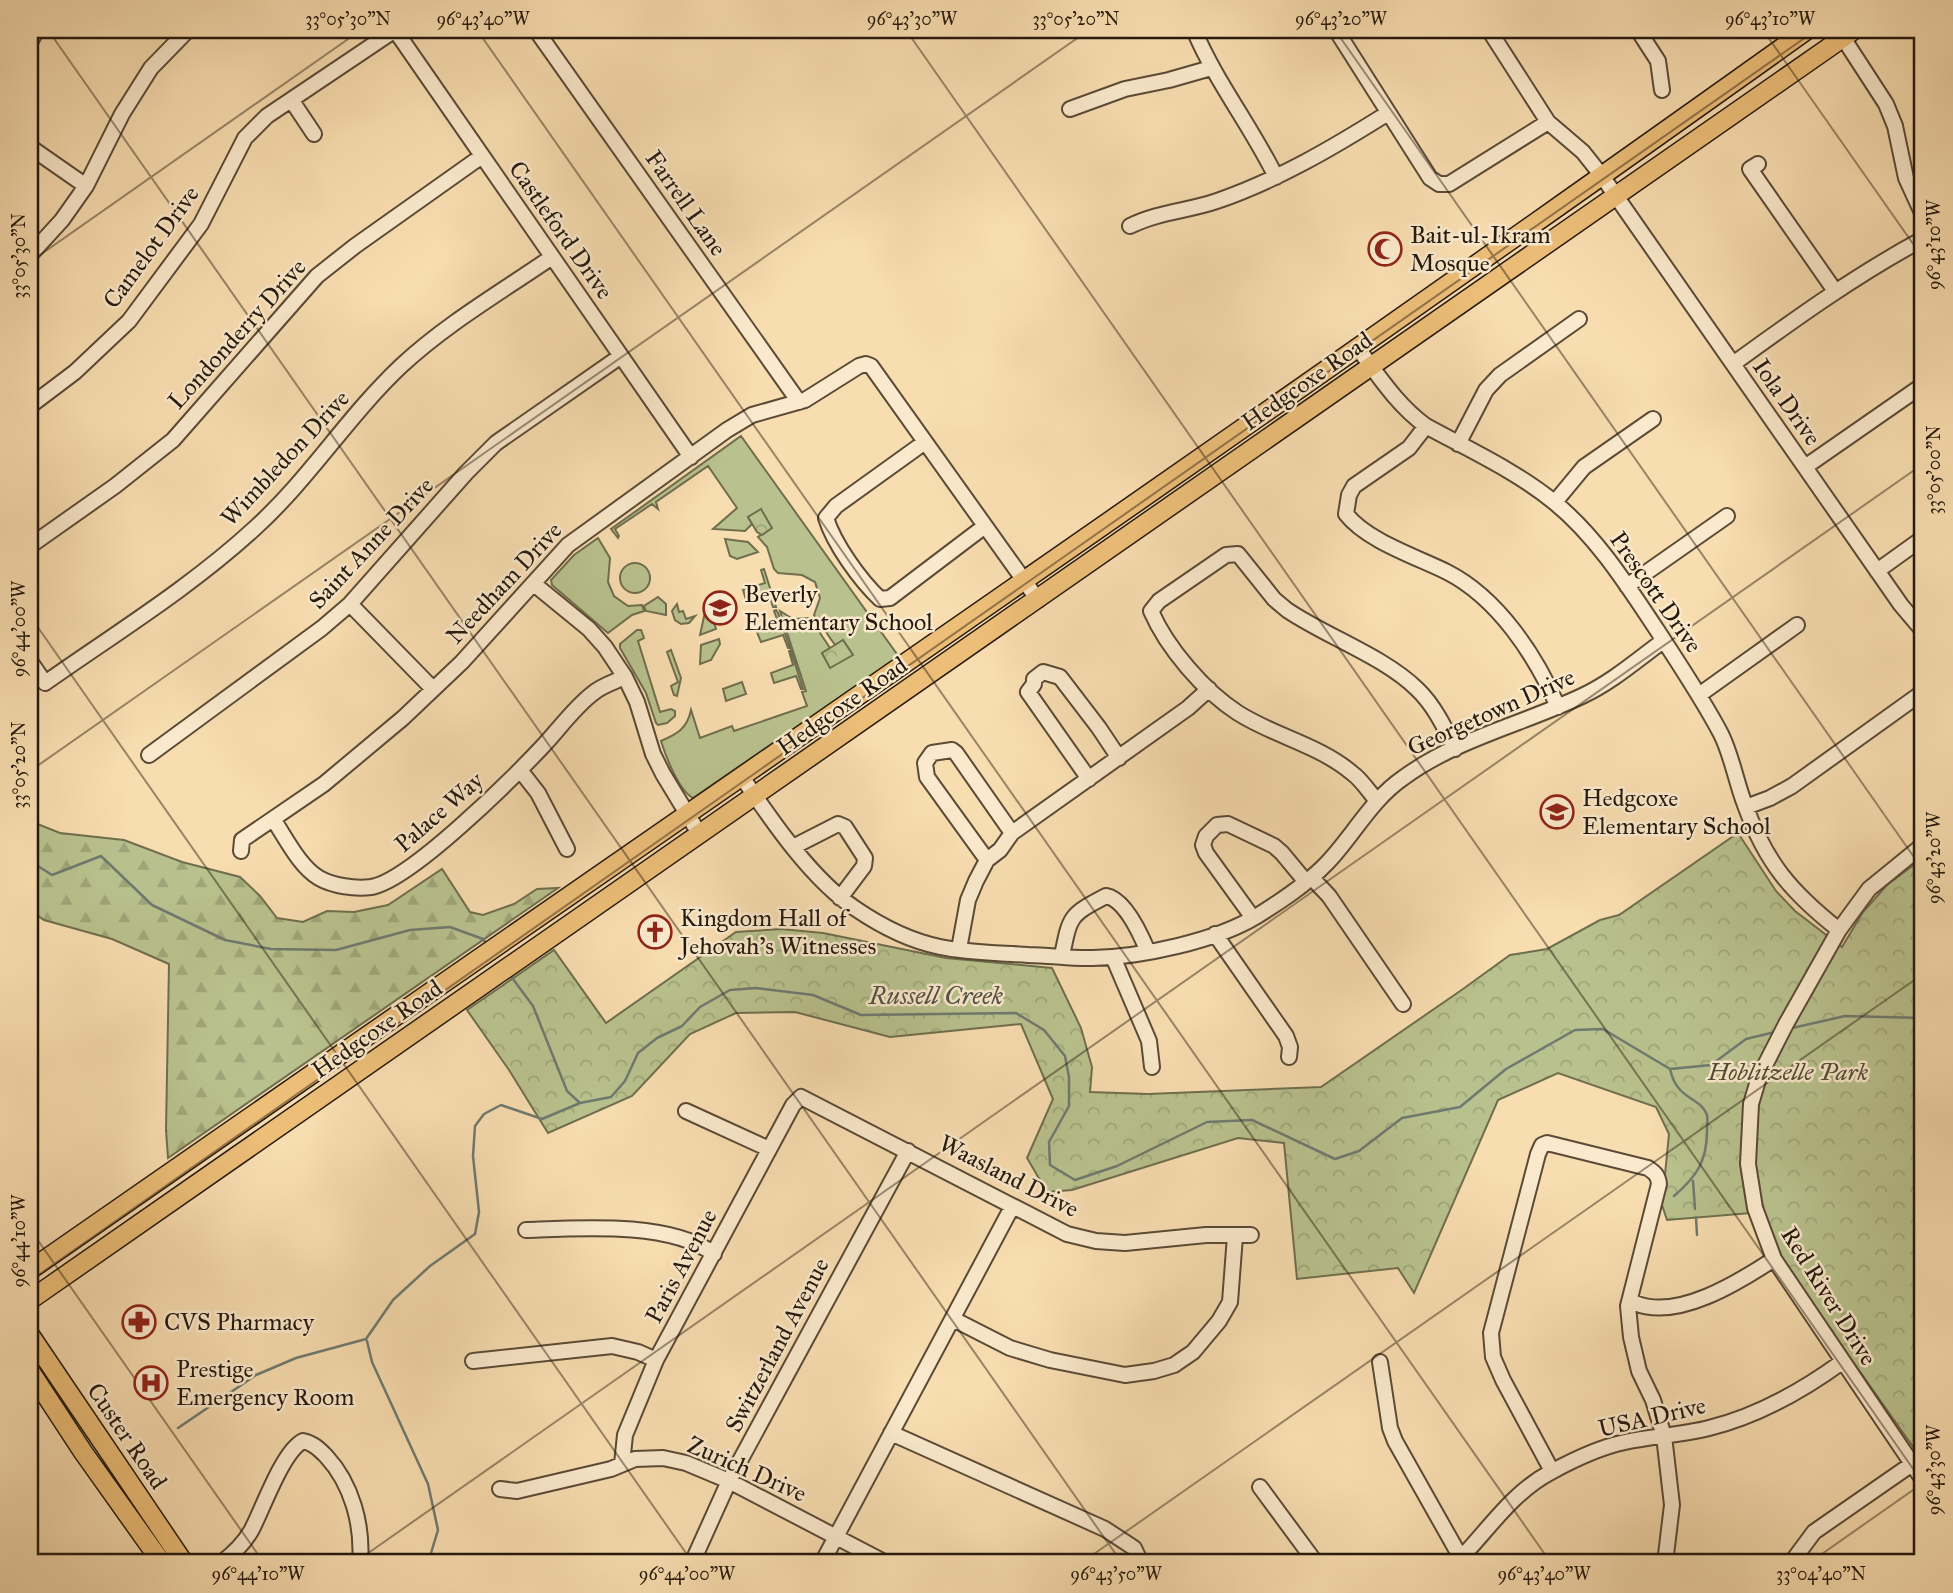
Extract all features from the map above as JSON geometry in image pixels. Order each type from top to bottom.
[{"type":"main road","name":"Hedgcoxe Road","points":[[30,1270],[742,777],[1807,30]]},
{"type":"main road","name":"Hedgcoxe Road","points":[[30,1300],[1038,600],[1616,196],[1845,32]]},
{"type":"main road","points":[[358,1042],[372,1063]]},
{"type":"main road","points":[[191,1157],[206,1178]]},
{"type":"main road","name":"Custer Road","points":[[30,1335],[184,1563]]},
{"type":"main road","name":"Custer Road","points":[[30,1371],[83,1452],[162,1563]]},
{"type":"main road","points":[[83,1452],[100,1440]]},
{"type":"street","points":[[30,42],[37,30]]},
{"type":"street","points":[[30,255],[62,220],[86,186],[122,114],[151,68],[188,30]]},
{"type":"street","name":"Camelot Drive","points":[[30,406],[75,372],[129,321],[201,224],[245,138],[267,116],[395,30]]},
{"type":"street","name":"Castleford Drive","points":[[395,30],[691,457]]},
{"type":"street","name":"Farrell Lane","points":[[536,30],[799,401]]},
{"type":"street","points":[[1194,30],[1210,68],[1276,177]]},
{"type":"street","points":[[1336,30],[1430,178],[1444,185],[1548,122]]},
{"type":"street","name":"Iola Drive","points":[[1489,30],[1548,122],[1583,152],[1602,176],[1901,605],[1923,631]]},
{"type":"street","points":[[1638,30],[1658,61],[1662,90]]},
{"type":"street","points":[[1845,32],[1891,115],[1906,178],[1923,215]]},
{"type":"street","points":[[1070,109],[1125,89],[1210,68]]},
{"type":"street","points":[[292,101],[314,134]]},
{"type":"street","points":[[1130,226],[1147,217],[1215,201],[1276,177],[1336,146],[1388,113]]},
{"type":"street","points":[[30,148],[86,186]]},
{"type":"street","name":"Londonderry Drive","points":[[30,546],[116,486],[173,440],[317,276],[482,156]]},
{"type":"street","points":[[1758,164],[1750,169],[1835,291]]},
{"type":"street","points":[[1733,364],[1835,291],[1923,239]]},
{"type":"street","name":"Wimbledon Drive","points":[[30,661],[45,683],[217,562],[292,490],[401,366],[431,340],[552,257]]},
{"type":"street","points":[[1458,444],[1486,390],[1500,375],[1579,319]]},
{"type":"street","name":"Prescott Drive","points":[[1357,347],[1412,416],[1527,483],[1555,502],[1586,534],[1628,586],[1699,695],[1727,748],[1757,836],[1786,882],[1807,904],[1839,930]]},
{"type":"street","name":"Saint Anne Drive","points":[[149,755],[283,659],[350,604],[496,443],[621,356]]},
{"type":"street","name":"Needham Drive","points":[[241,851],[242,840],[324,784],[403,718],[534,584],[568,545],[752,415],[799,401],[866,364],[871,366],[925,442]]},
{"type":"street","points":[[1805,467],[1923,385]]},
{"type":"street","points":[[1555,502],[1584,467],[1653,419]]},
{"type":"street","points":[[1426,426],[1409,448],[1354,486],[1349,495],[1346,514],[1365,531],[1451,574],[1474,590],[1515,634],[1543,677],[1558,707]]},
{"type":"street","points":[[985,526],[908,586],[890,598],[880,598],[871,591],[831,534],[826,518],[836,506],[925,442],[1038,600]]},
{"type":"street","points":[[1628,586],[1727,516]]},
{"type":"street","points":[[1877,570],[1923,538]]},
{"type":"street","points":[[1377,801],[1354,774],[1331,758],[1237,712],[1209,689],[1196,677],[1165,636],[1151,611],[1159,601],[1226,555],[1238,554],[1265,589],[1287,610],[1385,666],[1419,690],[1435,710],[1455,749]]},
{"type":"street","points":[[534,584],[589,629],[625,677],[638,702],[653,754],[700,835]]},
{"type":"street","points":[[350,604],[433,689]]},
{"type":"street","points":[[1699,695],[1797,625]]},
{"type":"street","name":"Georgetown Drive","points":[[742,777],[793,847],[840,898],[895,931],[941,947],[959,950],[1079,958],[1148,952],[1215,934],[1254,918],[1309,880],[1328,862],[1377,801],[1401,779],[1455,749],[1558,707],[1610,680],[1663,641]]},
{"type":"street","points":[[1089,779],[1028,692],[1034,679],[1043,672],[1060,677],[1119,758]]},
{"type":"street","name":"Palace Way","points":[[273,819],[304,864],[318,878],[344,886],[372,887],[387,882],[407,870],[520,771],[592,694],[625,677]]},
{"type":"street","points":[[959,950],[968,900],[976,881],[987,860],[1000,850],[1012,833],[1188,708],[1209,689]]},
{"type":"street","points":[[1746,807],[1792,786],[1923,692]]},
{"type":"street","points":[[987,860],[927,777],[925,763],[932,753],[952,750],[956,753],[1012,833]]},
{"type":"street","points":[[520,771],[538,793],[567,849]]},
{"type":"street","points":[[793,847],[838,824],[845,827],[865,858],[864,866],[840,898]]},
{"type":"street","points":[[1254,918],[1206,853],[1203,845],[1206,836],[1217,825],[1228,824],[1274,846],[1329,896],[1403,1004]]},
{"type":"street","name":"Red River Drive","points":[[1923,845],[1906,856],[1869,889],[1839,930],[1762,1071],[1751,1104],[1748,1164],[1755,1208],[1774,1259],[1923,1479]]},
{"type":"street","points":[[1062,956],[1070,920],[1080,910],[1107,896],[1121,904],[1142,936],[1148,952]]},
{"type":"street","points":[[1215,934],[1286,1036],[1290,1047],[1289,1057]]},
{"type":"street","points":[[1113,957],[1149,1041],[1152,1067]]},
{"type":"street","name":"Paris Avenue","points":[[622,1464],[625,1435],[656,1360],[793,1105],[801,1097]]},
{"type":"street","name":"Waasland Drive","points":[[801,1097],[1067,1234],[1096,1241],[1125,1243],[1206,1234],[1251,1235]]},
{"type":"street","points":[[686,1111],[769,1149]]},
{"type":"street","points":[[1552,1471],[1503,1380],[1493,1357],[1491,1333],[1538,1154],[1542,1145],[1554,1143],[1648,1168],[1656,1173],[1659,1184],[1628,1306],[1631,1337],[1639,1371],[1653,1400],[1664,1436],[1672,1505],[1665,1563]]},
{"type":"street","name":"Switzerland Avenue","points":[[692,1563],[729,1481],[908,1151]]},
{"type":"street","points":[[822,1563],[1012,1207]]},
{"type":"street","points":[[526,1230],[617,1227],[683,1240],[704,1246],[714,1254]]},
{"type":"street","points":[[953,1319],[1010,1348],[1051,1360],[1125,1375],[1154,1371],[1174,1365],[1193,1352],[1219,1321],[1230,1302],[1235,1236]]},
{"type":"street","points":[[1628,1306],[1635,1303],[1647,1308],[1678,1305],[1704,1297],[1724,1290],[1774,1259]]},
{"type":"street","points":[[472,1360],[612,1346],[638,1352],[656,1360]]},
{"type":"street","points":[[1380,1362],[1390,1428],[1395,1441],[1458,1561]]},
{"type":"street","name":"USA Drive","points":[[1458,1561],[1499,1513],[1520,1493],[1552,1471],[1623,1442],[1713,1427],[1743,1418],[1791,1395],[1842,1362]]},
{"type":"street","points":[[891,1433],[1105,1529],[1134,1548],[1141,1563]]},
{"type":"street","points":[[221,1563],[232,1555],[250,1533],[286,1460],[299,1443],[310,1443],[318,1448],[342,1476],[356,1513],[360,1563]]},
{"type":"street","name":"Zurich Drive","points":[[500,1489],[517,1491],[611,1469],[635,1460],[663,1458],[686,1463],[729,1481],[886,1563]]},
{"type":"street","points":[[1791,1563],[1814,1532],[1912,1464]]},
{"type":"street","points":[[1260,1487],[1315,1563]]},
{"type":"green space","points":[[741,436],[899,657],[693,798],[678,781],[661,741],[680,730],[687,722],[691,710],[700,738],[732,726],[734,731],[807,706],[802,692],[806,691],[780,611],[793,619],[810,618],[830,648],[822,653],[830,667],[852,654],[843,640],[835,645],[814,615],[820,598],[815,582],[802,575],[778,573],[774,569],[767,547],[758,537],[762,534],[761,510],[748,517],[752,524],[745,531],[713,529],[737,508],[708,466],[656,502],[658,509],[652,504],[615,529],[618,538],[611,529]]},
{"type":"green space","points":[[761,509],[772,528],[762,535],[757,532],[748,517]]},
{"type":"green space","points":[[598,538],[610,558],[608,582],[614,596],[628,606],[642,605],[644,611],[632,615],[608,633],[552,585],[551,580],[574,555]]},
{"type":"green space","points":[[725,539],[748,542],[758,552],[737,559],[730,556]]},
{"type":"green space","points":[[635,563],[641,564],[649,572],[649,584],[641,592],[635,593],[629,592],[621,584],[620,578],[621,572],[629,564]]},
{"type":"green space","points":[[764,569],[776,607],[773,607],[769,595],[747,603],[743,590],[765,583],[761,570]]},
{"type":"green space","points":[[658,597],[666,604],[666,615],[646,611],[644,606]]},
{"type":"green space","points":[[677,604],[679,612],[683,611],[686,619],[695,616],[689,623],[681,624],[675,620],[672,611]]},
{"type":"green space","points":[[710,610],[716,629],[700,635],[705,612]]},
{"type":"green space","points":[[776,610],[790,648],[783,635],[761,642],[757,632],[779,624],[774,611]]},
{"type":"green space","points":[[637,630],[641,630],[644,638],[638,641],[660,712],[671,709],[675,711],[675,716],[667,723],[656,723],[646,693],[620,648],[620,644]]},
{"type":"green space","points":[[719,639],[720,644],[711,660],[700,664],[701,645]]},
{"type":"green space","points":[[843,640],[853,655],[830,668],[822,653]]},
{"type":"green space","points":[[671,650],[681,678],[677,696],[671,686],[678,682],[667,652]]},
{"type":"green space","points":[[791,650],[803,689],[796,676],[774,683],[771,673],[793,665],[789,651]]},
{"type":"green space","points":[[742,682],[746,694],[726,701],[723,689]]},
{"type":"green space","points":[[30,821],[60,833],[124,840],[182,862],[240,877],[260,896],[277,918],[303,922],[327,911],[354,912],[388,905],[442,869],[470,912],[483,915],[514,904],[537,889],[558,888],[168,1158],[166,1130],[169,964],[112,939],[44,920],[30,910]]},
{"type":"green space","name":"Hoblitzelle Park","points":[[1738,833],[1776,891],[1795,911],[1842,947],[1863,912],[1887,885],[1923,858],[1923,1461],[1788,1270],[1771,1236],[1763,1212],[1667,1220],[1662,1205],[1669,1134],[1656,1107],[1558,1073],[1498,1100],[1414,1293],[1398,1268],[1297,1279],[1284,1143],[1238,1138],[1072,1190],[1047,1192],[1027,1158],[1053,1099],[1021,1024],[890,1037],[795,1012],[736,1013],[690,1034],[632,1096],[548,1133],[467,1010],[554,950],[606,1023],[736,932],[781,929],[823,933],[946,958],[1052,968],[1081,1028],[1092,1067],[1090,1092],[1148,1094],[1321,1087],[1510,955],[1547,949],[1600,920],[1619,915]]},
{"type":"waterway","name":"Russell Creek","points":[[30,861],[52,875],[101,856],[152,905],[225,940],[271,949],[336,950],[410,930],[450,927],[483,939],[487,945]]},
{"type":"waterway","name":"Russell Creek","points":[[510,975],[533,1006],[567,1091],[580,1103]]},
{"type":"waterway","name":"Russell Creek","points":[[178,1428],[256,1375],[296,1358],[366,1339],[393,1300],[430,1266],[475,1234],[479,1212],[473,1156],[475,1126],[484,1114],[501,1105],[542,1119],[580,1103],[611,1097],[625,1081],[638,1053],[657,1038],[682,1026],[700,1007],[730,990],[756,988],[813,995],[861,1015],[1016,1013],[1044,1030],[1065,1056],[1069,1077],[1069,1106],[1049,1142],[1050,1165],[1075,1180],[1117,1166],[1207,1122],[1252,1120],[1335,1159],[1359,1151],[1402,1118],[1460,1107],[1506,1069],[1575,1030],[1603,1029],[1670,1069],[1711,1065],[1746,1039],[1775,1032]]},
{"type":"waterway","name":"Russell Creek","points":[[1788,1029],[1845,1016],[1923,1018]]},
{"type":"waterway","points":[[1670,1069],[1678,1087],[1699,1104],[1707,1115],[1705,1152],[1699,1168],[1674,1196]]},
{"type":"waterway","points":[[1693,1181],[1695,1209]]},
{"type":"waterway","points":[[1696,1217],[1697,1235]]},
{"type":"waterway","points":[[367,1341],[372,1362],[428,1484],[438,1530],[428,1563]]},
{"type":"place","name":"Bait-ul-Ikram Mosque","points":[[1385,249]]},
{"type":"place","name":"Beverly Elementary School","points":[[720,608]]},
{"type":"place","name":"Hedgcoxe Elementary School","points":[[1557,812]]},
{"type":"place","name":"Kingdom Hall of Jehovah's Witnesses","points":[[655,932]]},
{"type":"place","name":"CVS Pharmacy","points":[[139,1322]]},
{"type":"place","name":"Prestige Emergency Room","points":[[151,1383]]}]
